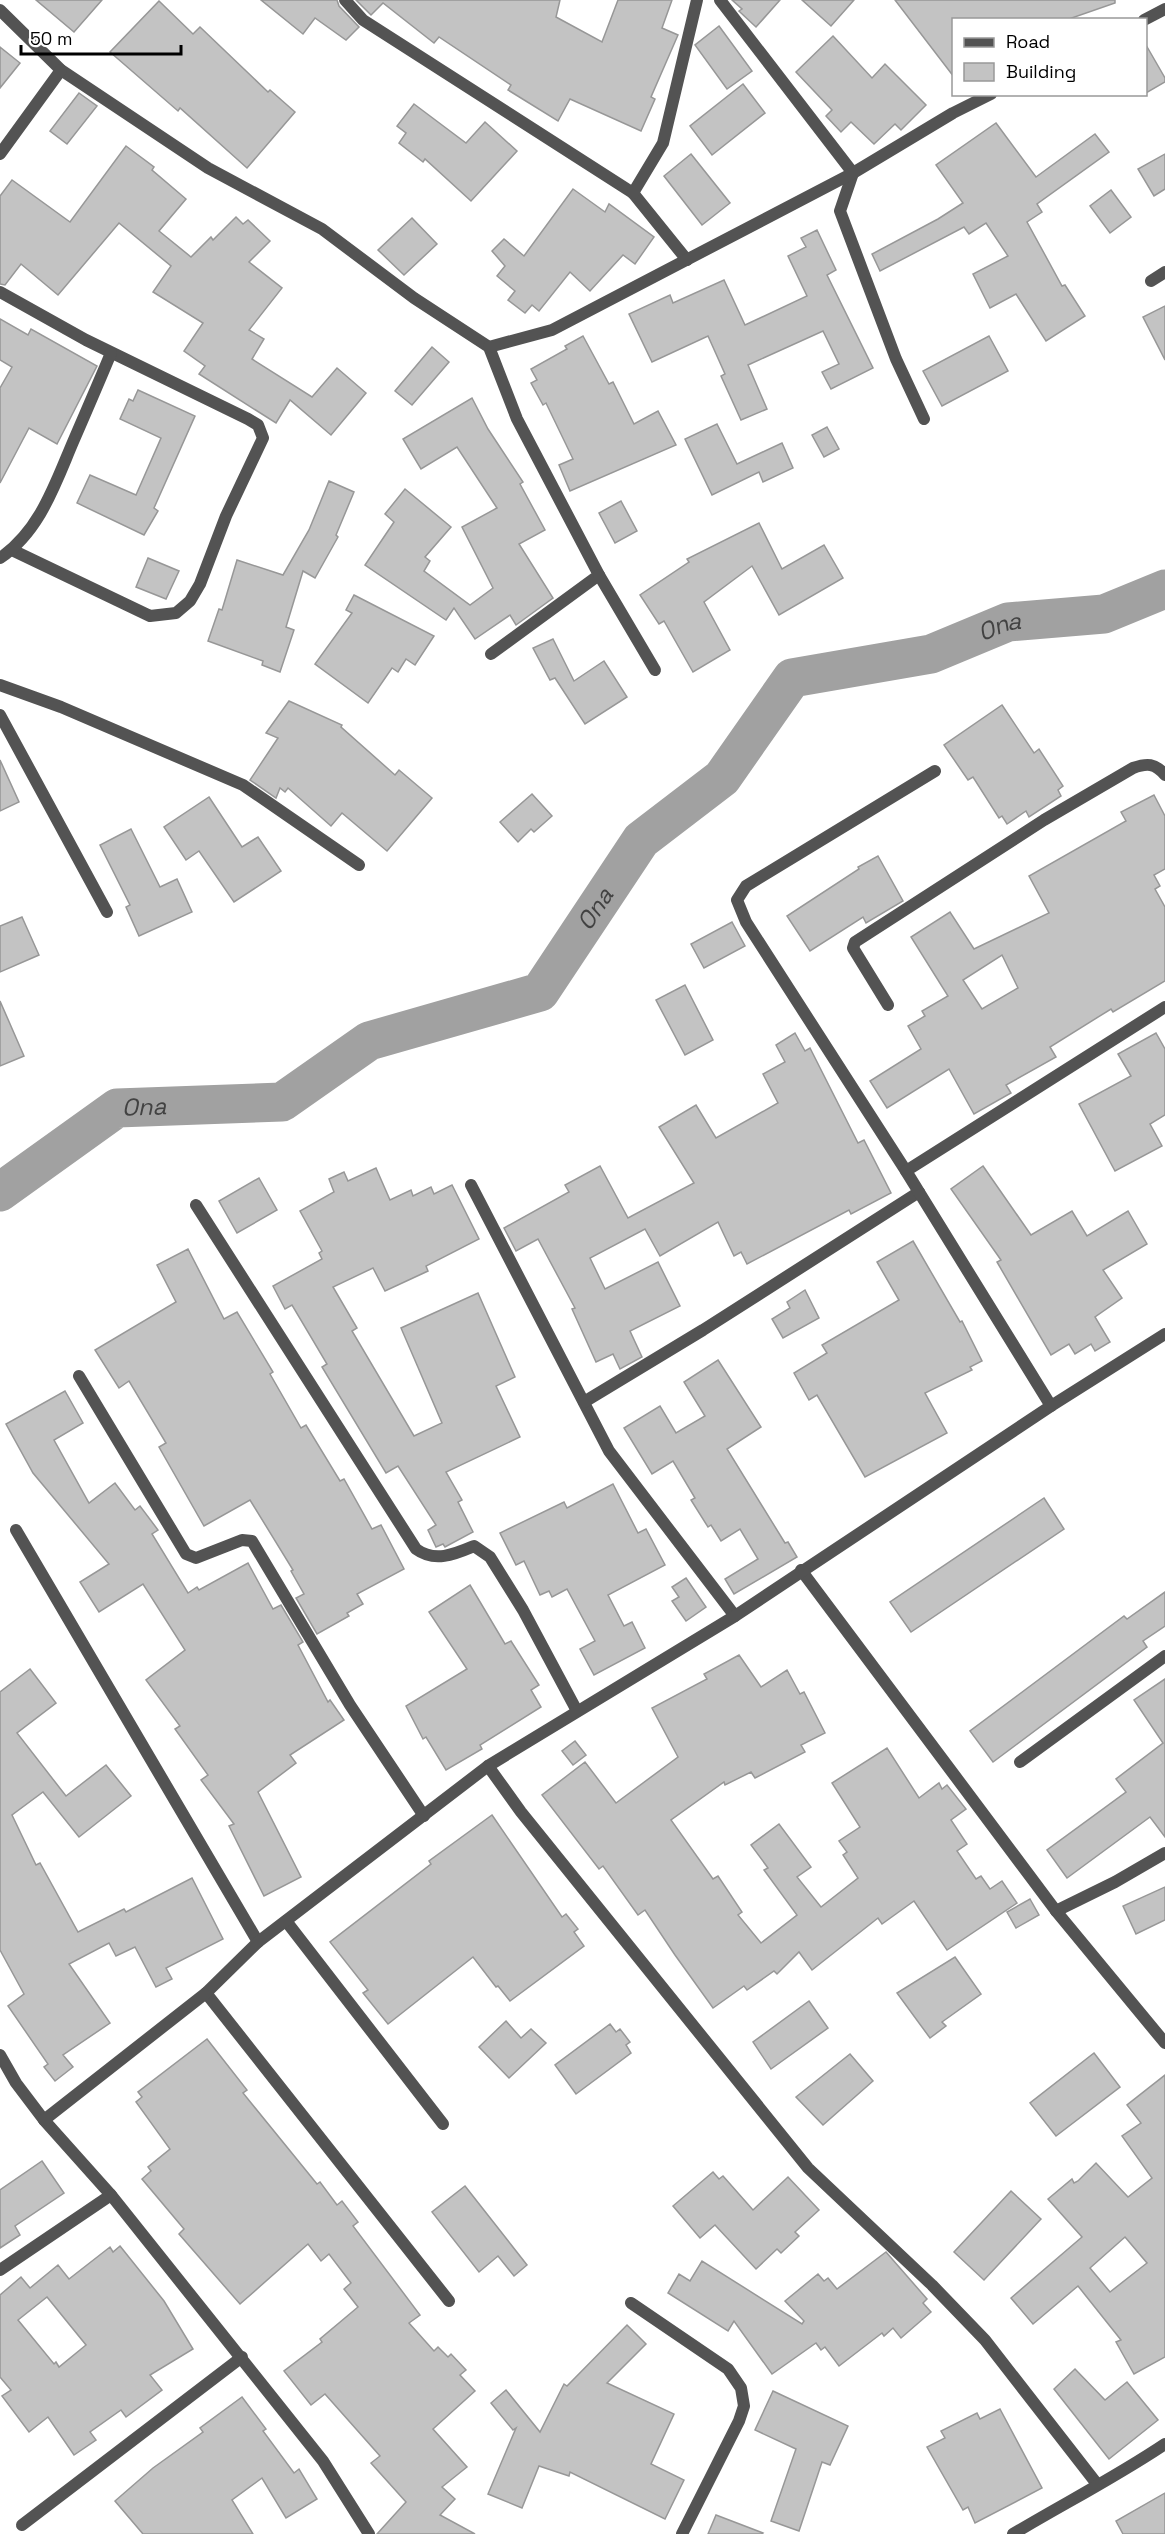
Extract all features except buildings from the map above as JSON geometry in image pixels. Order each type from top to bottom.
[{"type":"street","points":[[345,0],[363,20],[633,194],[687,260]]},
{"type":"street","points":[[633,194],[663,142],[697,0]]},
{"type":"street","points":[[720,0],[853,173]]},
{"type":"street","points":[[1147,18],[1165,9]]},
{"type":"street","points":[[0,10],[61,70],[208,168],[322,229],[414,298],[489,347],[517,419],[599,575],[655,670]]},
{"type":"street","points":[[0,154],[61,70]]},
{"type":"street","points":[[489,347],[552,330],[853,173],[953,113],[987,96]]},
{"type":"street","points":[[853,173],[840,211],[896,359],[924,419]]},
{"type":"street","points":[[1151,280],[1165,272]]},
{"type":"street","points":[[0,292],[111,352],[248,419],[258,425],[263,438],[226,516],[200,584],[190,601],[176,613],[150,616],[12,550]]},
{"type":"street","points":[[0,558],[12,550],[32,527],[46,504],[111,352]]},
{"type":"street","points":[[491,654],[599,575]]},
{"type":"street","points":[[0,685],[72,711],[243,785],[359,865]]},
{"type":"street","points":[[0,715],[107,912]]},
{"type":"street","points":[[888,1005],[856,957],[853,948],[855,942],[1044,820],[1133,768],[1147,763],[1159,768],[1165,775]]},
{"type":"street","points":[[935,771],[746,886],[737,900],[746,922],[906,1171],[1051,1406]]},
{"type":"street","points":[[906,1171],[1165,1006]]},
{"type":"street","points":[[471,1185],[609,1451],[735,1616]]},
{"type":"street","points":[[584,1402],[703,1330],[919,1192]]},
{"type":"street","points":[[196,1205],[416,1549],[423,1554],[448,1557],[474,1546],[490,1557],[523,1610],[577,1711]]},
{"type":"street","points":[[44,2120],[206,1993],[258,1942],[488,1766],[735,1616],[1051,1406],[1165,1334]]},
{"type":"street","points":[[79,1376],[186,1554],[196,1558],[242,1540],[252,1541],[256,1546],[350,1705],[424,1816]]},
{"type":"street","points":[[16,1530],[258,1942]]},
{"type":"street","points":[[801,1570],[1056,1911],[1165,2043]]},
{"type":"street","points":[[1020,1762],[1165,1656]]},
{"type":"street","points":[[488,1766],[521,1812],[808,2168],[932,2285],[985,2340],[1096,2484]]},
{"type":"street","points":[[1056,1911],[1115,1882],[1165,1853]]},
{"type":"street","points":[[286,1921],[443,2124]]},
{"type":"street","points":[[206,1993],[449,2301]]},
{"type":"street","points":[[0,2055],[16,2083],[44,2120],[111,2195],[323,2461],[369,2534]]},
{"type":"street","points":[[0,2270],[111,2195]]},
{"type":"street","points":[[631,2303],[728,2369],[741,2388],[744,2406],[739,2421],[682,2534]]},
{"type":"street","points":[[22,2525],[242,2357]]},
{"type":"street","points":[[1013,2534],[1096,2484],[1127,2469],[1165,2444]]},
{"type":"waterway","name":"Ona","points":[[0,1192],[117,1108],[282,1102],[369,1041],[540,992],[641,840],[722,778],[792,678],[931,654],[1008,622],[1104,614],[1165,589]]}]
